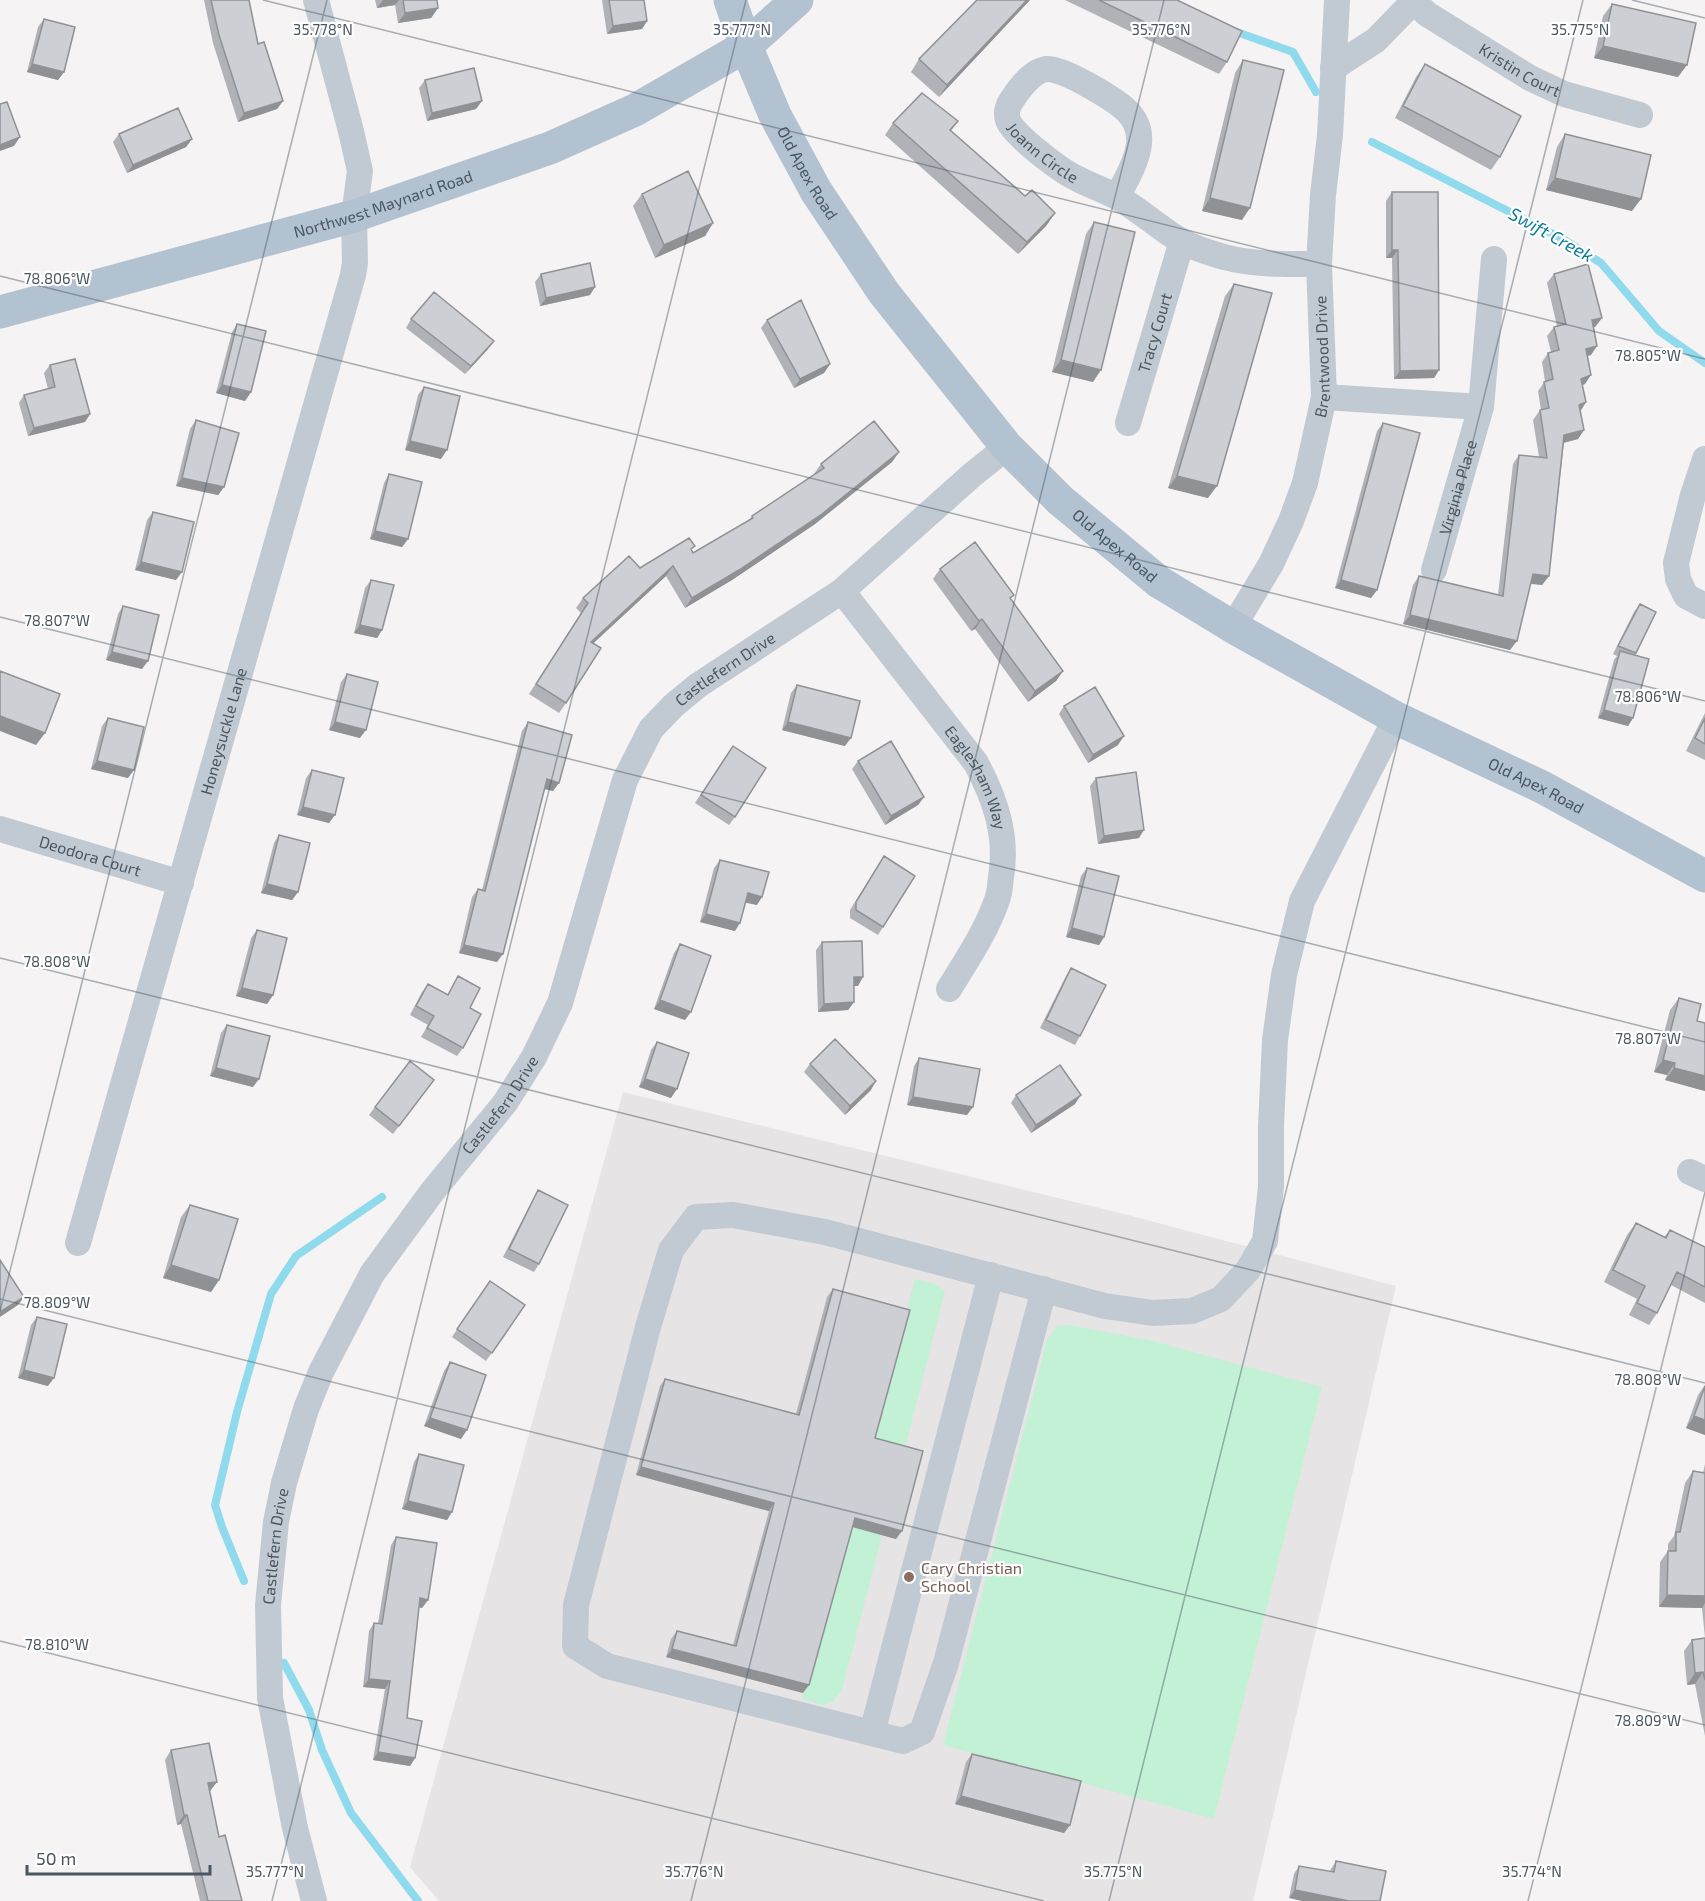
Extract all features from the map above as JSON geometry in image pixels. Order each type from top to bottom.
[{"type":"main road","name":"Old Apex Road","points":[[730,0],[746,46],[775,115],[816,191],[884,293],[1007,447],[1060,500],[1159,582],[1233,627],[1396,718],[1542,787],[1705,876]]},
{"type":"main road","name":"Northwest Maynard Road","points":[[0,312],[354,216],[550,148],[635,110],[746,46],[797,0]]},
{"type":"street","name":"Honeysuckle Lane","points":[[78,1242],[348,295],[355,263],[354,216],[360,171],[316,0]]},
{"type":"street","name":"Brentwood Drive","points":[[1233,627],[1271,564],[1291,521],[1305,483],[1324,397],[1319,264],[1323,195],[1330,135],[1336,0]]},
{"type":"street","points":[[1334,68],[1376,40],[1413,1]]},
{"type":"street","name":"Kristin Court","points":[[1413,1],[1427,14],[1530,78],[1564,94],[1640,114]]},
{"type":"street","name":"Joann Circle","points":[[1117,197],[1138,155],[1139,137],[1135,122],[1121,105],[1059,71],[1047,69],[1035,73],[1008,105],[1007,117],[1011,127],[1042,155],[1074,177],[1117,197],[1182,241],[1224,257],[1263,263],[1319,264]]},
{"type":"street","name":"Tracy Court","points":[[1128,423],[1182,241]]},
{"type":"street","name":"Virginia Place","points":[[1434,570],[1480,407],[1494,259]]},
{"type":"street","points":[[1324,397],[1480,407]]},
{"type":"street","name":"Castlefern Drive","points":[[314,1901],[295,1828],[270,1698],[268,1605],[276,1522],[291,1455],[321,1372],[372,1274],[432,1192],[505,1103],[534,1057],[560,1003],[625,780],[651,729],[697,686],[842,591],[972,475],[1007,447]]},
{"type":"street","points":[[1705,459],[1693,495],[1676,563],[1678,579],[1686,596],[1705,606]]},
{"type":"street","name":"Eaglesham Way","points":[[842,591],[976,763],[999,815],[1004,842],[1003,869],[998,898],[982,933],[949,989]]},
{"type":"street","points":[[1044,1289],[946,1663],[922,1731],[903,1741],[607,1666],[575,1646],[576,1605],[648,1327],[671,1250],[696,1217],[733,1215],[813,1230],[991,1275],[1044,1289],[1105,1306],[1153,1313],[1192,1311],[1221,1299],[1248,1270],[1265,1241],[1271,1187],[1275,1040],[1284,975],[1302,900],[1396,718]]},
{"type":"street","name":"Deodora Court","points":[[0,829],[181,883]]},
{"type":"street","points":[[872,1733],[991,1275]]},
{"type":"shaded area","name":"Cary Christian School","points":[[623,1092],[1128,1215],[1396,1286],[1253,1901],[439,1901],[410,1867]]},
{"type":"green space","points":[[915,1279],[935,1284],[945,1291],[903,1455],[870,1446]]},
{"type":"green space","points":[[1070,1325],[1153,1341],[1322,1387],[1214,1819],[943,1745],[1047,1340],[1057,1326]]},
{"type":"green space","points":[[849,1526],[882,1535],[842,1690],[833,1702],[823,1705],[802,1699]]},
{"type":"building","points":[[211,0],[249,0],[258,44],[264,42],[283,101],[244,113],[219,35]]},
{"type":"building","points":[[403,0],[437,0],[438,8],[405,13]]},
{"type":"building","points":[[609,0],[644,0],[647,21],[613,26]]},
{"type":"building","points":[[977,0],[1027,0],[947,85],[919,59]]},
{"type":"building","points":[[1099,0],[1177,0],[1242,31],[1227,62]]},
{"type":"building","points":[[1612,4],[1696,23],[1687,65],[1603,46]]},
{"type":"building","points":[[44,19],[75,27],[64,72],[32,64]]},
{"type":"building","points":[[1243,60],[1284,70],[1250,208],[1210,198]]},
{"type":"building","points":[[1425,64],[1521,116],[1500,157],[1403,106]]},
{"type":"building","points":[[474,68],[482,101],[432,113],[425,80]]},
{"type":"building","points":[[922,93],[958,121],[950,130],[1025,196],[1032,190],[1055,213],[1027,242],[893,123]]},
{"type":"building","points":[[7,102],[20,137],[0,145],[0,104]]},
{"type":"building","points":[[178,108],[192,139],[133,165],[119,134]]},
{"type":"building","points":[[1565,134],[1651,155],[1641,199],[1555,178]]},
{"type":"building","points":[[688,171],[713,223],[664,245],[642,194]]},
{"type":"building","points":[[1392,192],[1438,192],[1439,370],[1400,371],[1398,250],[1392,250]]},
{"type":"building","points":[[1094,222],[1135,232],[1101,370],[1061,360]]},
{"type":"building","points":[[590,263],[595,287],[546,298],[541,274]]},
{"type":"building","points":[[1588,264],[1602,318],[1592,320],[1597,346],[1586,349],[1591,375],[1581,379],[1586,402],[1579,405],[1584,430],[1564,435],[1549,576],[1533,574],[1517,641],[1410,615],[1419,576],[1503,596],[1519,455],[1547,458],[1540,410],[1549,408],[1544,382],[1553,379],[1548,353],[1559,350],[1554,327],[1566,324],[1554,274]]},
{"type":"building","points":[[1234,284],[1272,293],[1217,486],[1177,476]]},
{"type":"building","points":[[434,292],[494,341],[471,366],[411,319]]},
{"type":"building","points":[[801,300],[830,364],[800,379],[767,320]]},
{"type":"building","points":[[237,324],[266,331],[251,392],[222,385]]},
{"type":"building","points":[[75,359],[90,414],[34,428],[24,395],[55,387],[50,365]]},
{"type":"building","points":[[424,387],[460,396],[447,450],[410,441]]},
{"type":"building","points":[[196,420],[239,433],[224,487],[182,478]]},
{"type":"building","points":[[874,421],[899,452],[822,514],[739,570],[692,598],[673,566],[591,642],[601,648],[566,703],[536,684],[588,603],[583,598],[629,556],[640,568],[689,538],[695,546],[691,549],[693,553],[753,518],[752,516],[824,468],[821,464]]},
{"type":"building","points":[[1383,423],[1420,433],[1377,590],[1341,580]]},
{"type":"building","points":[[389,474],[422,482],[408,539],[375,531]]},
{"type":"building","points":[[153,512],[194,522],[182,572],[141,562]]},
{"type":"building","points":[[975,542],[1014,595],[1010,598],[1063,671],[1035,691],[982,619],[979,621],[940,569]]},
{"type":"building","points":[[371,580],[394,585],[382,630],[360,625]]},
{"type":"building","points":[[1640,604],[1656,612],[1636,653],[1618,646]]},
{"type":"building","points":[[123,606],[159,615],[148,661],[112,652]]},
{"type":"building","points":[[1620,651],[1649,659],[1633,718],[1604,710]]},
{"type":"building","points":[[0,671],[60,694],[45,733],[0,716]]},
{"type":"building","points":[[347,674],[378,682],[366,730],[335,722]]},
{"type":"building","points":[[797,685],[860,701],[851,738],[788,722]]},
{"type":"building","points":[[1095,687],[1124,736],[1093,755],[1064,706]]},
{"type":"building","points":[[108,718],[144,727],[134,770],[97,761]]},
{"type":"building","points":[[1705,718],[1705,744],[1695,738]]},
{"type":"building","points":[[528,722],[572,735],[559,783],[547,779],[503,954],[464,945],[478,889],[485,891]]},
{"type":"building","points":[[891,741],[924,797],[891,816],[858,761]]},
{"type":"building","points":[[733,746],[766,768],[735,817],[701,795]]},
{"type":"building","points":[[312,770],[344,778],[335,815],[303,807]]},
{"type":"building","points":[[1136,772],[1144,830],[1104,836],[1096,778]]},
{"type":"building","points":[[279,835],[310,843],[298,892],[267,884]]},
{"type":"building","points":[[884,856],[915,876],[883,927],[856,910],[856,902]]},
{"type":"building","points":[[720,860],[769,872],[762,897],[748,893],[740,923],[706,914]]},
{"type":"building","points":[[1087,868],[1119,876],[1104,937],[1072,928]]},
{"type":"building","points":[[257,930],[287,938],[273,995],[242,988]]},
{"type":"building","points":[[862,941],[863,977],[854,977],[854,1002],[824,1004],[822,942]]},
{"type":"building","points":[[680,944],[711,956],[691,1012],[660,1000]]},
{"type":"building","points":[[1071,968],[1106,985],[1080,1036],[1046,1020]]},
{"type":"building","points":[[458,976],[480,988],[470,1008],[481,1014],[463,1048],[427,1028],[434,1016],[416,1006],[428,984],[448,995]]},
{"type":"building","points":[[1679,998],[1701,1004],[1697,1021],[1705,1023],[1705,1076],[1674,1068],[1675,1063],[1663,1060]]},
{"type":"building","points":[[227,1025],[270,1036],[259,1079],[216,1068]]},
{"type":"building","points":[[835,1039],[876,1081],[850,1106],[810,1064]]},
{"type":"building","points":[[657,1042],[689,1053],[677,1089],[645,1079]]},
{"type":"building","points":[[919,1058],[980,1069],[973,1107],[913,1097]]},
{"type":"building","points":[[410,1061],[434,1080],[399,1126],[375,1107]]},
{"type":"building","points":[[1060,1065],[1081,1095],[1036,1125],[1016,1095]]},
{"type":"building","points":[[538,1190],[568,1205],[539,1264],[509,1249]]},
{"type":"building","points":[[190,1205],[238,1219],[219,1280],[171,1265]]},
{"type":"building","points":[[1636,1223],[1666,1238],[1670,1230],[1705,1247],[1705,1287],[1677,1272],[1657,1313],[1637,1303],[1645,1286],[1613,1270]]},
{"type":"building","points":[[0,1260],[24,1297],[0,1312]]},
{"type":"building","points":[[490,1281],[525,1305],[492,1353],[457,1329]]},
{"type":"building","name":"Cary Christian School","points":[[833,1289],[910,1310],[875,1438],[923,1451],[902,1531],[855,1518],[809,1685],[672,1649],[677,1631],[736,1646],[774,1503],[641,1467],[665,1379],[799,1415]]},
{"type":"building","points":[[37,1317],[67,1324],[54,1378],[24,1370]]},
{"type":"building","points":[[450,1362],[486,1375],[467,1430],[430,1418]]},
{"type":"building","points":[[1705,1386],[1705,1420],[1694,1416]]},
{"type":"building","points":[[419,1454],[464,1465],[452,1512],[408,1501]]},
{"type":"building","points":[[1693,1471],[1705,1473],[1705,1596],[1667,1595],[1668,1551],[1676,1551],[1676,1532],[1680,1532]]},
{"type":"building","points":[[396,1537],[437,1543],[428,1600],[420,1598],[407,1718],[422,1721],[415,1758],[378,1752],[390,1681],[369,1679],[374,1623],[382,1624]]},
{"type":"building","points":[[1705,1638],[1705,1680],[1703,1672],[1695,1673],[1692,1640]]},
{"type":"building","points":[[209,1743],[217,1782],[208,1783],[219,1837],[225,1835],[242,1901],[208,1901],[187,1815],[184,1815],[171,1750]]},
{"type":"building","points":[[972,1754],[1081,1781],[1070,1825],[961,1796]]},
{"type":"building","points":[[1336,1861],[1386,1871],[1380,1901],[1349,1901],[1295,1890],[1299,1866],[1334,1872]]},
{"type":"waterway","name":"Swift Creek","points":[[1231,30],[1293,52],[1316,92]]},
{"type":"waterway","name":"Swift Creek","points":[[1372,142],[1561,238],[1601,263],[1659,331],[1705,363]]},
{"type":"waterway","points":[[244,1581],[215,1505],[237,1412],[271,1294],[296,1256],[382,1197]]},
{"type":"waterway","points":[[284,1663],[309,1710],[322,1750],[351,1813],[418,1901]]},
{"type":"place","name":"Cary Christian School","points":[[909,1577]]}]
